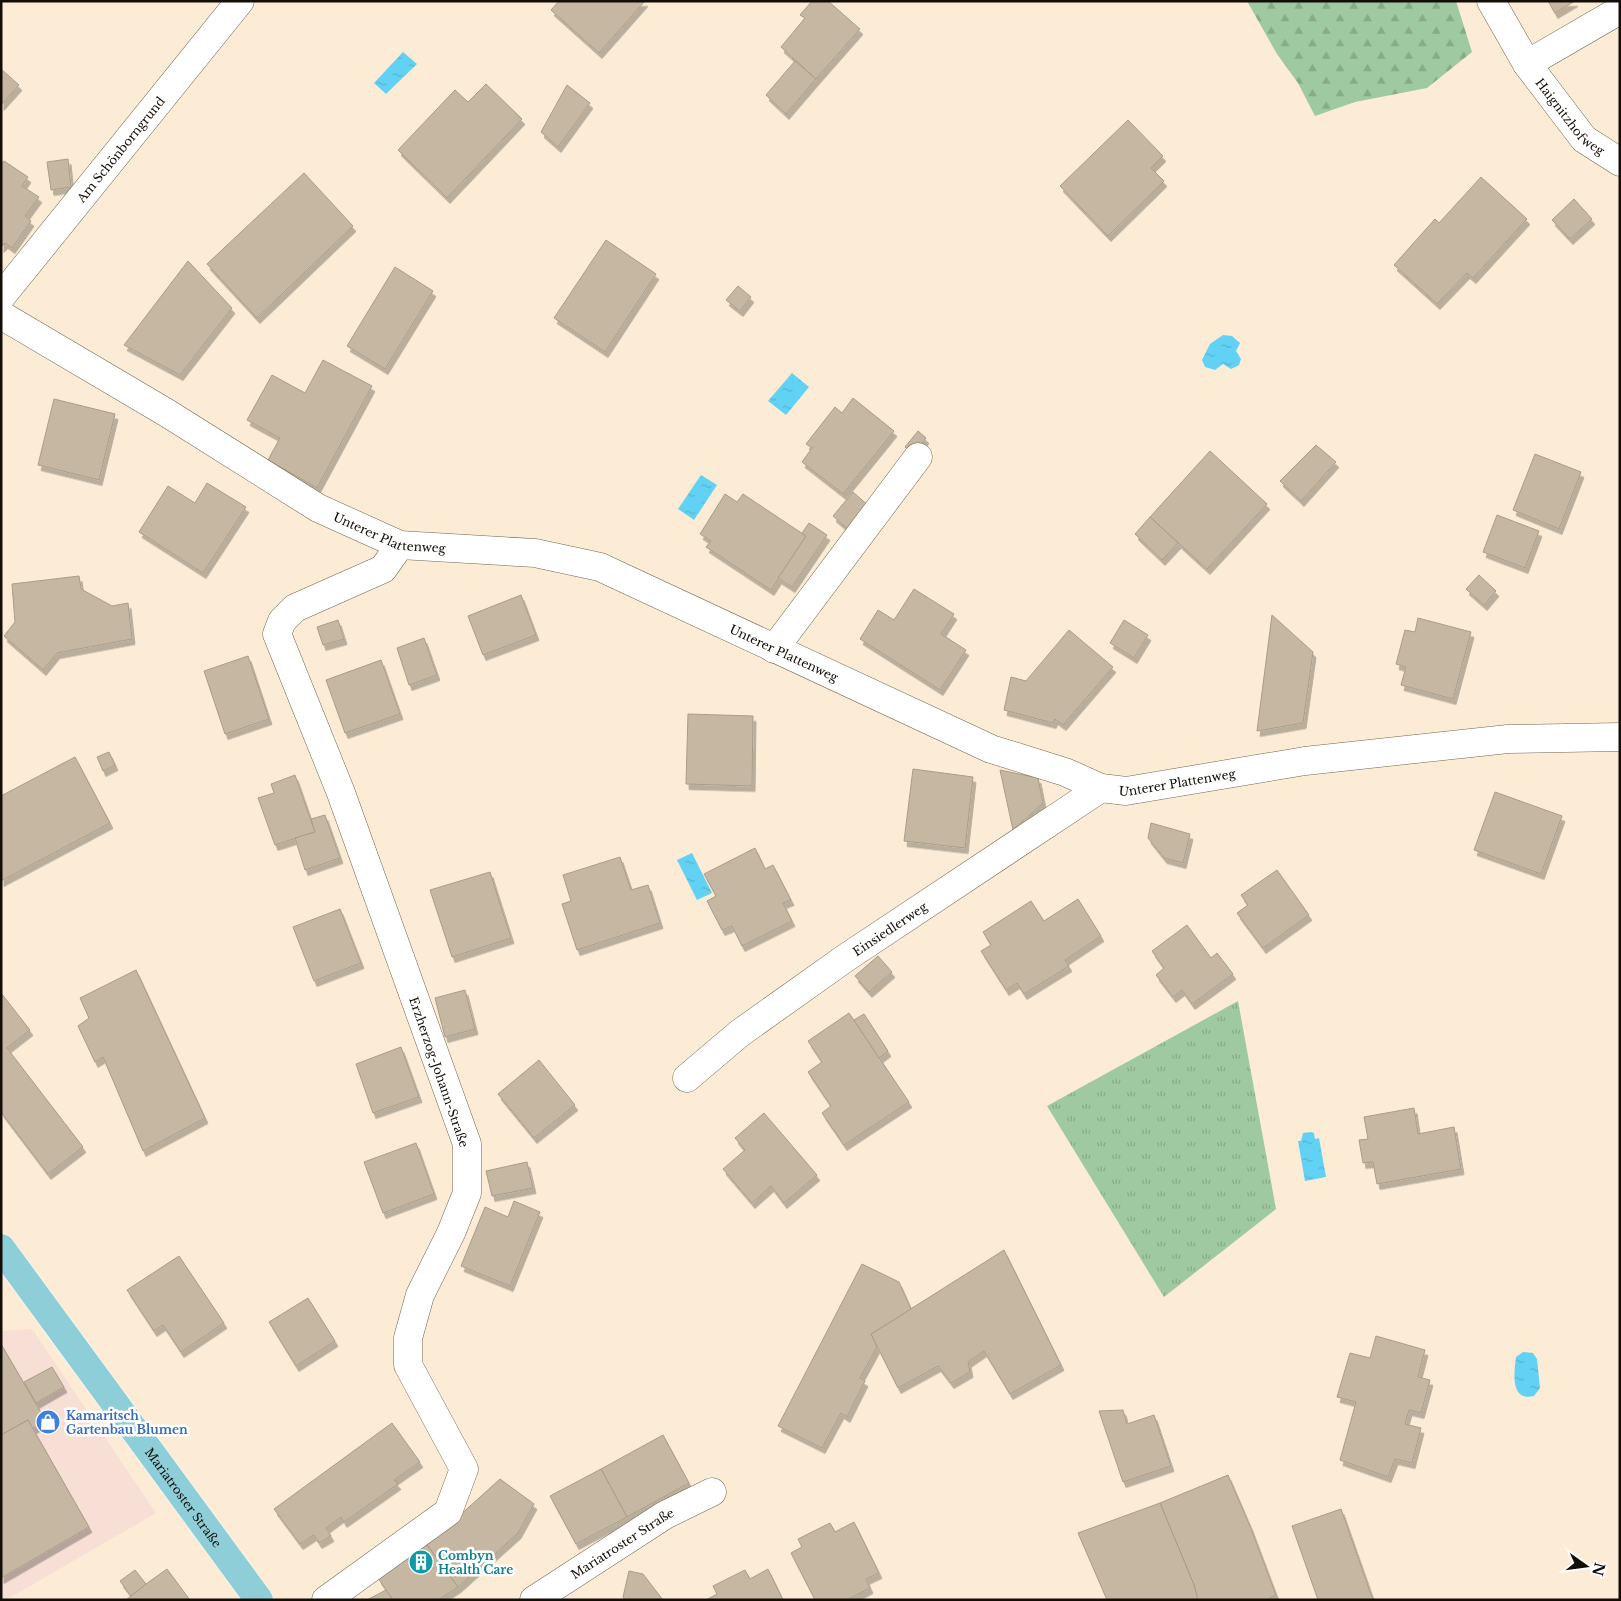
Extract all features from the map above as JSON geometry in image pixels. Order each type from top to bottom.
[{"type":"main road","name":"Mariatroster Straße","points":[[1,1248],[259,1600]]},
{"type":"street","name":"Am Schönborngrund","points":[[1,297],[240,1]]},
{"type":"street","name":"Haignitzhofweg","points":[[1491,1],[1526,64],[1584,139],[1620,162]]},
{"type":"street","name":"Haignitzhofweg","points":[[1526,64],[1620,10]]},
{"type":"street","name":"Unterer Plattenweg","points":[[1,315],[167,413],[318,508],[400,545],[535,553],[600,567],[991,749],[1065,772],[1101,788],[1126,791],[1305,761],[1508,739],[1620,737]]},
{"type":"street","points":[[774,649],[918,456]]},
{"type":"street","name":"Erzherzog-Johann-Straße","points":[[326,1600],[448,1512],[464,1469],[408,1365],[408,1338],[420,1295],[451,1233],[467,1193],[467,1144],[340,793],[277,634],[282,621],[295,608],[383,569],[400,545]]},
{"type":"street","name":"Einsiedlerweg","points":[[687,1078],[740,1033],[847,957],[1101,788]]},
{"type":"street","name":"Mariatroster Straße","points":[[534,1600],[665,1515],[712,1492]]},
{"type":"shaded area","name":"Kamaritsch Gartenbau Blumen","points":[[32,1329],[156,1513],[6,1600],[1,1600],[1,1331]]},
{"type":"green space","points":[[1247,1],[1456,1],[1472,52],[1427,88],[1355,102],[1315,116],[1298,83],[1277,54]]},
{"type":"green space","points":[[1238,1001],[1276,1209],[1164,1297],[1047,1106]]},
{"type":"water","points":[[403,52],[417,64],[386,94],[374,83]]},
{"type":"water","points":[[1223,335],[1232,336],[1240,343],[1236,351],[1241,359],[1239,365],[1231,369],[1223,364],[1215,370],[1205,367],[1202,360],[1210,344]]},
{"type":"water","points":[[792,373],[809,387],[786,415],[768,401]]},
{"type":"water","points":[[701,475],[717,485],[694,520],[678,509]]},
{"type":"water","points":[[692,853],[712,893],[697,900],[677,860]]},
{"type":"water","points":[[1303,1133],[1314,1133],[1315,1139],[1319,1138],[1326,1177],[1305,1181],[1298,1141],[1301,1141]]},
{"type":"water","points":[[1523,1352],[1533,1353],[1537,1359],[1540,1388],[1534,1396],[1526,1397],[1521,1395],[1515,1385],[1516,1357]]},
{"type":"building","points":[[559,1],[645,1],[599,53],[551,10]]},
{"type":"building","points":[[812,1],[828,1],[860,29],[816,79],[781,47],[805,18],[800,15]]},
{"type":"building","points":[[1548,1],[1575,1],[1555,13]]},
{"type":"building","points":[[795,61],[816,79],[786,114],[766,95]]},
{"type":"building","points":[[1,69],[19,85],[1,105]]},
{"type":"building","points":[[486,84],[522,119],[447,198],[398,150],[455,90],[468,102]]},
{"type":"building","points":[[567,85],[590,103],[558,147],[541,132]]},
{"type":"building","points":[[1128,120],[1163,156],[1151,168],[1164,181],[1108,236],[1060,186]]},
{"type":"building","points":[[68,159],[71,187],[51,190],[47,162]]},
{"type":"building","points":[[4,161],[28,177],[22,186],[39,197],[25,216],[31,221],[12,248],[5,243],[1,247],[1,165]]},
{"type":"building","points":[[304,173],[353,226],[257,318],[207,264]]},
{"type":"building","points":[[1481,177],[1527,219],[1473,278],[1467,273],[1437,304],[1394,265],[1435,219],[1439,223]]},
{"type":"building","points":[[1574,199],[1592,219],[1570,239],[1552,220]]},
{"type":"building","points":[[606,240],[656,274],[605,352],[554,318]]},
{"type":"building","points":[[188,261],[232,308],[180,375],[124,345]]},
{"type":"building","points":[[395,267],[433,291],[385,369],[347,346]]},
{"type":"building","points":[[738,286],[751,297],[740,311],[726,300]]},
{"type":"building","points":[[323,360],[372,386],[317,488],[268,460],[280,438],[247,420],[272,375],[305,393]]},
{"type":"building","points":[[853,398],[894,431],[843,494],[802,462],[812,448],[806,444],[835,407],[842,413]]},
{"type":"building","points":[[54,399],[115,414],[99,480],[38,465]]},
{"type":"building","points":[[918,431],[926,438],[913,454],[905,447]]},
{"type":"building","points":[[1316,445],[1336,462],[1301,501],[1280,481]]},
{"type":"building","points":[[1210,451],[1267,504],[1207,569],[1150,517]]},
{"type":"building","points":[[1535,454],[1581,472],[1559,529],[1513,510]]},
{"type":"building","points":[[207,483],[246,507],[203,573],[139,532],[168,486],[195,503]]},
{"type":"building","points":[[853,492],[870,507],[850,531],[833,516]]},
{"type":"building","points":[[725,494],[737,502],[743,494],[806,536],[771,590],[706,547],[711,541],[700,534]]},
{"type":"building","points":[[1497,515],[1539,531],[1525,568],[1483,552]]},
{"type":"building","points":[[1150,517],[1178,543],[1162,560],[1135,534]]},
{"type":"building","points":[[809,523],[827,535],[792,587],[778,578],[806,536],[802,533]]},
{"type":"building","points":[[1479,575],[1496,591],[1484,605],[1466,589]]},
{"type":"building","points":[[79,576],[81,589],[112,606],[128,603],[132,639],[57,653],[43,670],[4,636],[15,622],[12,584]]},
{"type":"building","points":[[914,589],[954,614],[941,634],[966,650],[940,690],[860,639],[878,610],[894,620]]},
{"type":"building","points":[[521,595],[536,635],[483,655],[468,616]]},
{"type":"building","points":[[1272,615],[1313,652],[1303,723],[1257,731]]},
{"type":"building","points":[[1418,618],[1471,632],[1453,699],[1401,685],[1406,667],[1396,664],[1405,630],[1415,632]]},
{"type":"building","points":[[338,620],[344,639],[323,645],[317,627]]},
{"type":"building","points":[[1124,620],[1148,635],[1134,658],[1110,643]]},
{"type":"building","points":[[1069,630],[1113,667],[1063,725],[1055,719],[1053,723],[1004,710],[1011,677],[1026,681]]},
{"type":"building","points":[[424,638],[437,675],[409,685],[397,648]]},
{"type":"building","points":[[248,656],[269,719],[225,734],[204,671]]},
{"type":"building","points":[[381,660],[400,714],[345,733],[326,680]]},
{"type":"building","points":[[688,714],[753,716],[752,786],[686,784]]},
{"type":"building","points":[[109,752],[115,765],[103,771],[97,757]]},
{"type":"building","points":[[75,757],[110,823],[1,881],[1,796]]},
{"type":"building","points":[[913,769],[973,777],[965,848],[904,841]]},
{"type":"building","points":[[1000,770],[1038,778],[1043,803],[1013,830]]},
{"type":"building","points":[[295,775],[315,832],[275,845],[258,798],[274,793],[271,784]]},
{"type":"building","points":[[1495,792],[1562,816],[1541,874],[1474,850]]},
{"type":"building","points":[[325,815],[340,858],[305,870],[295,838],[315,832],[311,819]]},
{"type":"building","points":[[1151,823],[1190,834],[1183,863],[1164,858],[1148,838]]},
{"type":"building","points":[[755,848],[765,869],[773,865],[791,900],[783,903],[792,921],[742,946],[732,926],[722,930],[707,901],[716,896],[704,874]]},
{"type":"building","points":[[620,857],[631,890],[648,885],[660,923],[577,950],[562,904],[571,901],[563,875]]},
{"type":"building","points":[[1277,870],[1309,915],[1263,948],[1237,913],[1248,905],[1241,895]]},
{"type":"building","points":[[490,872],[511,938],[452,957],[430,890]]},
{"type":"building","points":[[1078,899],[1101,936],[1065,960],[1069,966],[1024,994],[1017,983],[1006,990],[981,951],[991,945],[983,932],[1031,901],[1044,921]]},
{"type":"building","points":[[340,909],[361,963],[314,981],[293,927]]},
{"type":"building","points":[[1187,925],[1211,958],[1217,953],[1233,974],[1192,1004],[1182,990],[1173,997],[1156,975],[1164,968],[1152,951]]},
{"type":"building","points":[[878,956],[892,972],[869,992],[855,976]]},
{"type":"building","points":[[136,970],[205,1118],[143,1151],[103,1057],[95,1062],[78,1026],[89,1018],[80,998]]},
{"type":"building","points":[[465,990],[475,1029],[445,1037],[435,998]]},
{"type":"building","points":[[1,993],[30,1030],[7,1048],[83,1147],[48,1174],[1,1112]]},
{"type":"building","points":[[849,1013],[909,1102],[844,1145],[822,1113],[831,1106],[808,1072],[822,1062],[808,1041]]},
{"type":"building","points":[[864,1014],[888,1051],[879,1058],[854,1020]]},
{"type":"building","points":[[401,1047],[419,1097],[373,1113],[356,1064]]},
{"type":"building","points":[[539,1060],[575,1105],[534,1138],[498,1094]]},
{"type":"building","points":[[1414,1108],[1418,1134],[1454,1127],[1461,1169],[1377,1184],[1373,1162],[1363,1163],[1359,1140],[1368,1139],[1364,1117]]},
{"type":"building","points":[[764,1113],[817,1175],[784,1203],[771,1186],[752,1203],[723,1169],[745,1150],[735,1138]]},
{"type":"building","points":[[416,1143],[434,1194],[383,1213],[364,1162]]},
{"type":"building","points":[[527,1162],[533,1188],[492,1196],[486,1171]]},
{"type":"building","points":[[514,1201],[540,1212],[510,1286],[461,1266],[485,1207],[508,1217]]},
{"type":"building","points":[[1004,1250],[1061,1365],[1010,1394],[984,1351],[968,1362],[970,1372],[951,1383],[938,1366],[898,1388],[871,1334]]},
{"type":"building","points":[[179,1256],[224,1323],[181,1352],[163,1325],[154,1331],[127,1290]]},
{"type":"building","points":[[862,1264],[899,1282],[911,1309],[871,1334],[877,1347],[860,1378],[865,1381],[847,1417],[841,1413],[822,1448],[778,1426]]},
{"type":"building","points":[[308,1298],[335,1341],[296,1366],[269,1322]]},
{"type":"building","points":[[1376,1336],[1425,1350],[1418,1377],[1430,1380],[1421,1413],[1409,1410],[1405,1424],[1421,1428],[1412,1463],[1395,1459],[1388,1477],[1340,1460],[1356,1402],[1337,1397],[1350,1353],[1370,1358]]},
{"type":"building","points":[[1,1344],[46,1421],[32,1429],[28,1420],[1,1435]]},
{"type":"building","points":[[52,1367],[64,1387],[36,1403],[24,1382]]},
{"type":"building","points":[[1123,1410],[1127,1424],[1154,1415],[1171,1466],[1123,1482],[1099,1411]]},
{"type":"building","points":[[28,1420],[89,1527],[1,1578],[1,1435]]},
{"type":"building","points":[[392,1423],[420,1462],[394,1480],[398,1484],[344,1522],[341,1517],[326,1528],[331,1536],[319,1543],[314,1535],[300,1544],[274,1509]]},
{"type":"building","points":[[663,1435],[689,1483],[627,1517],[601,1469]]},
{"type":"building","points":[[601,1469],[627,1517],[576,1544],[550,1496]]},
{"type":"building","points":[[1228,1475],[1276,1595],[1266,1600],[1198,1600],[1194,1585],[1160,1503]]},
{"type":"building","points":[[500,1479],[534,1504],[518,1533],[458,1587],[427,1545]]},
{"type":"building","points":[[1160,1503],[1194,1585],[1198,1600],[1107,1600],[1078,1533]]},
{"type":"building","points":[[1341,1509],[1373,1600],[1318,1600],[1292,1526]]},
{"type":"building","points":[[854,1522],[879,1573],[866,1579],[870,1588],[847,1600],[815,1600],[791,1553],[802,1547],[798,1539],[830,1523],[835,1532]]},
{"type":"building","name":"Combyn Health Care","points":[[427,1545],[458,1587],[438,1600],[393,1600],[378,1578]]},
{"type":"building","points":[[167,1569],[190,1600],[126,1600],[146,1584]]},
{"type":"building","points":[[768,1569],[783,1600],[706,1600],[717,1594],[713,1586],[745,1570],[750,1579]]},
{"type":"building","points":[[135,1570],[146,1584],[131,1596],[120,1581]]},
{"type":"building","points":[[629,1571],[643,1574],[663,1600],[625,1600],[623,1597]]},
{"type":"building","points":[[386,1590],[393,1600],[367,1600]]},
{"type":"place","name":"Kamaritsch Gartenbau Blumen","points":[[48,1422]]},
{"type":"place","name":"Combyn Health Care","points":[[421,1562]]}]
